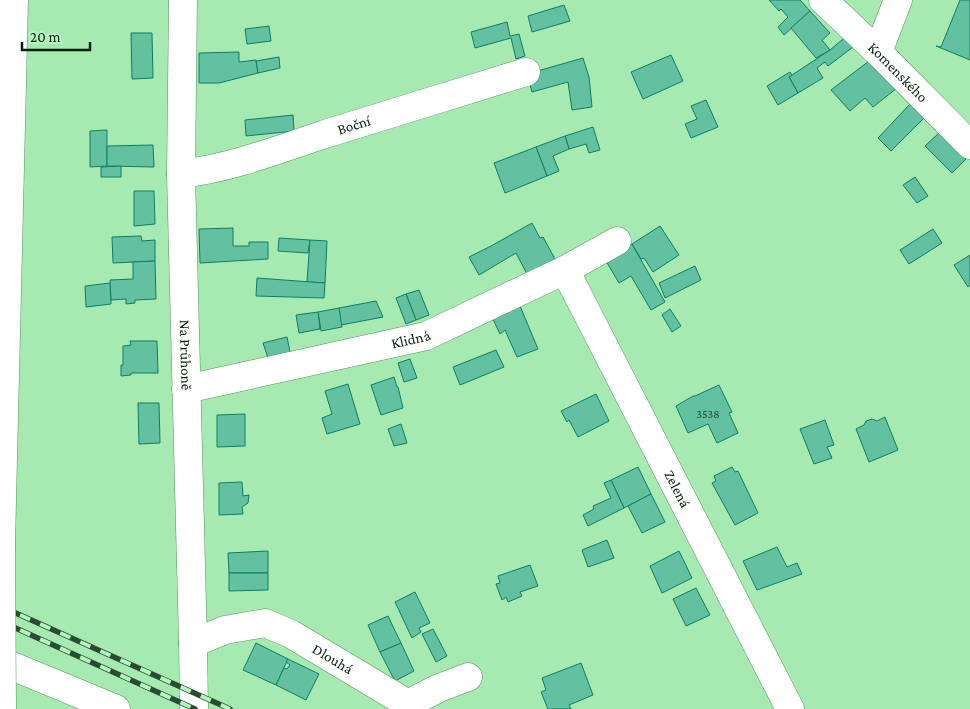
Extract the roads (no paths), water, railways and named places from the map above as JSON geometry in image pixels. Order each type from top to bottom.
[{"type":"street","points":[[2,709],[1,543],[14,0]]},
{"type":"street","name":"Na Průhoně","points":[[183,0],[181,174],[194,709]]},
{"type":"street","name":"Komenského","points":[[823,0],[878,52],[970,145]]},
{"type":"street","points":[[878,52],[898,0]]},
{"type":"street","name":"Boční","points":[[181,174],[252,159],[324,134],[526,72]]},
{"type":"street","name":"Klidná","points":[[186,389],[426,336],[565,270],[617,241]]},
{"type":"street","name":"Zelená","points":[[565,270],[790,709]]},
{"type":"street","name":"Dlouhá","points":[[193,644],[225,630],[265,623],[291,634],[408,704],[439,688],[468,677]]},
{"type":"street","points":[[0,661],[116,709]]},
{"type":"railway","points":[[0,606],[230,709]]},
{"type":"railway","points":[[0,621],[195,709]]}]
